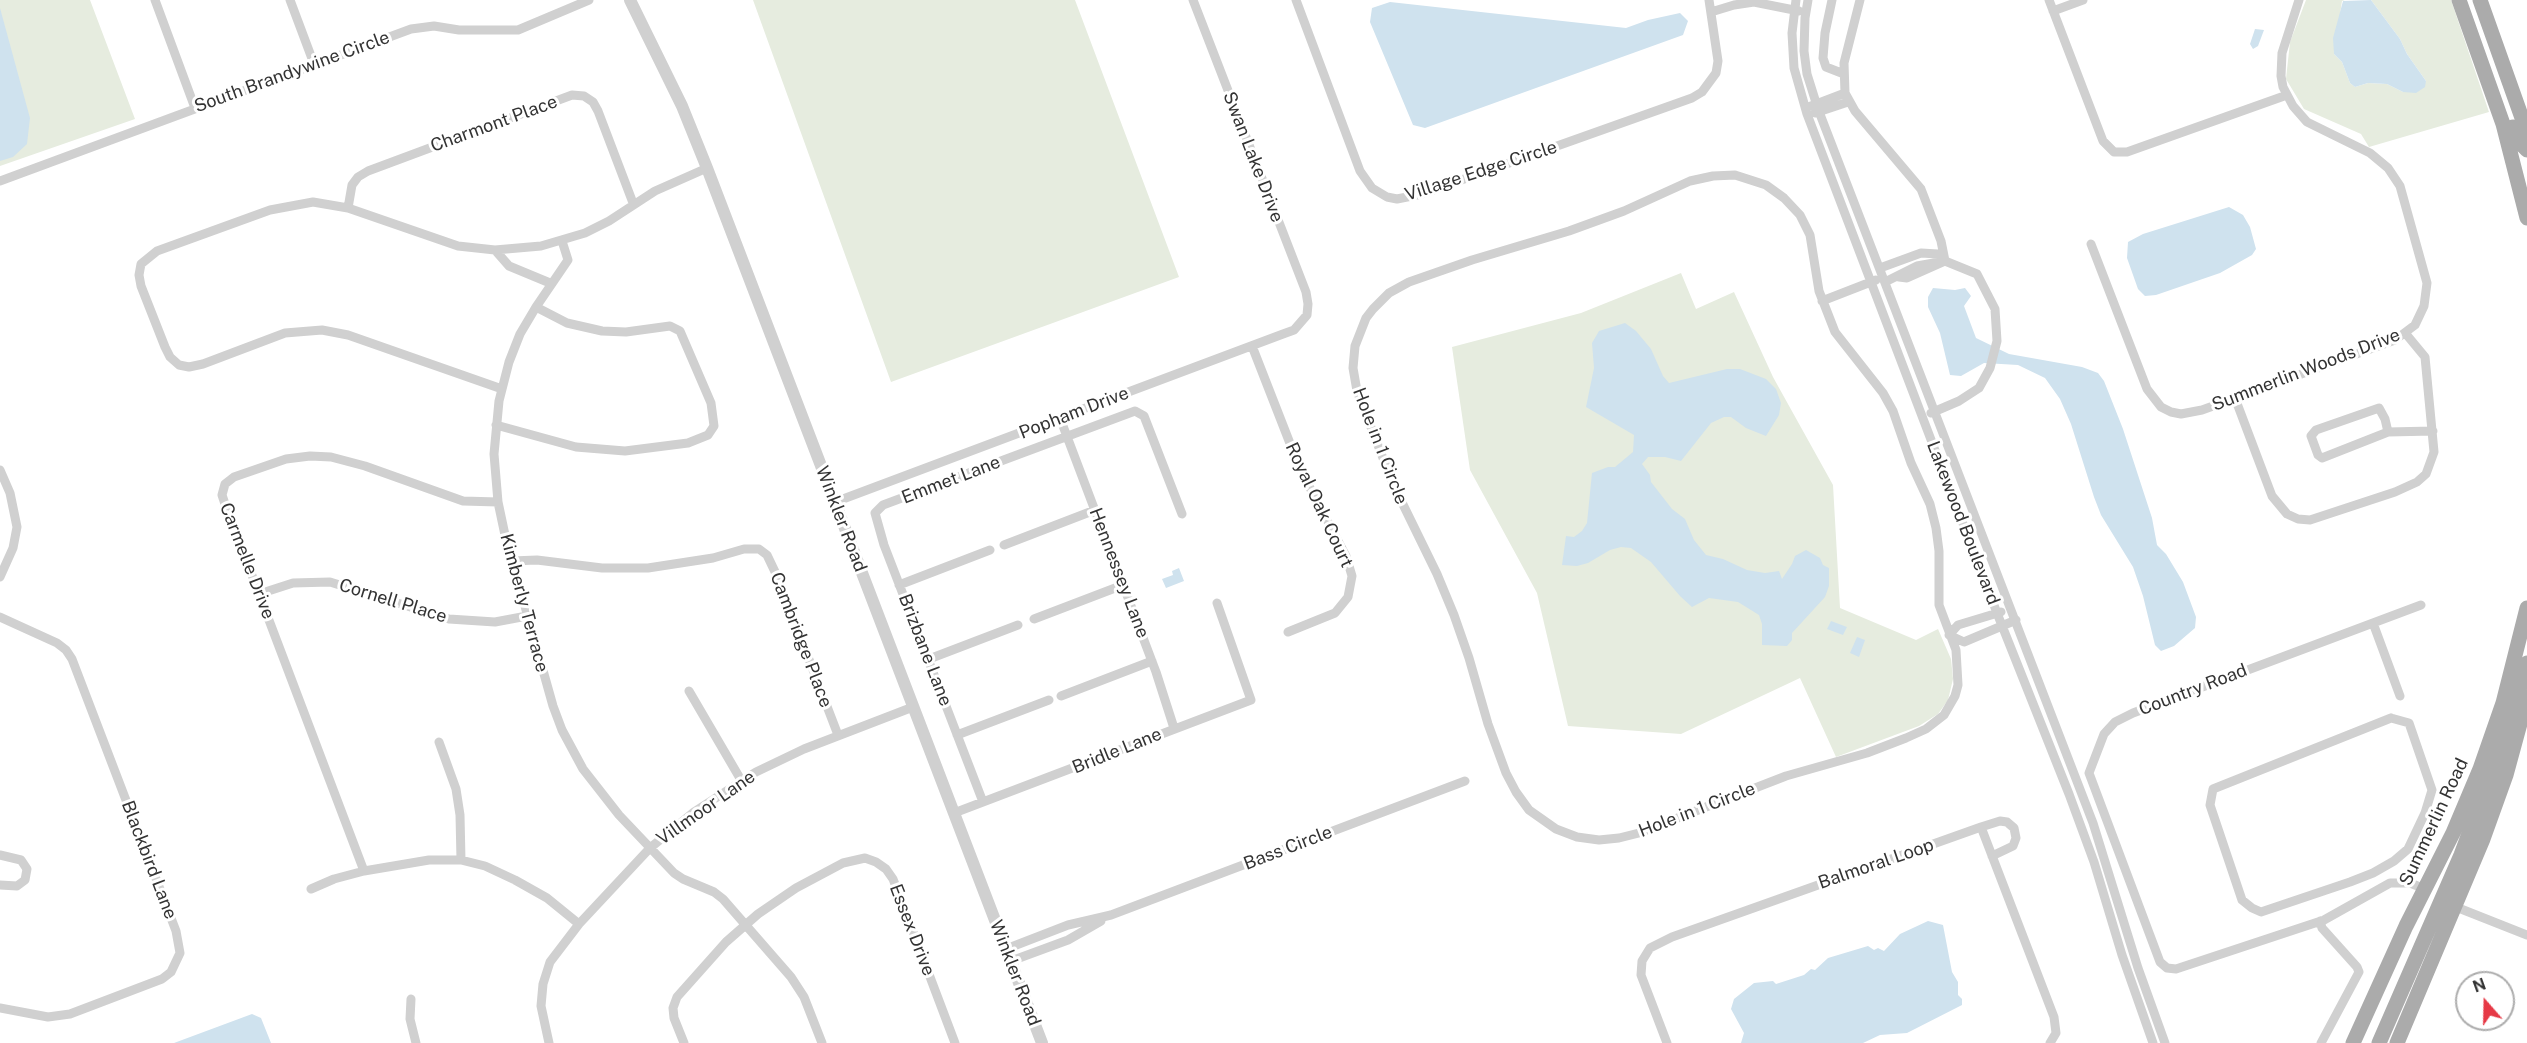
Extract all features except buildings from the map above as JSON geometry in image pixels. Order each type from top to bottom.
[{"type":"main road","points":[[2459,0],[2504,124],[2527,218]]},
{"type":"main road","points":[[2467,0],[2515,134],[2520,144],[2527,150]]},
{"type":"main road","points":[[2480,0],[2527,132]]},
{"type":"main road","name":"Summerlin Road","points":[[2353,1043],[2467,801],[2492,736],[2527,608]]},
{"type":"main road","points":[[2379,1043],[2469,836],[2504,741],[2527,663]]},
{"type":"main road","points":[[2397,1043],[2456,907],[2506,775],[2527,698]]},
{"type":"street","points":[[155,0],[195,108]]},
{"type":"street","points":[[290,0],[314,64]]},
{"type":"street","name":"South Brandywine Circle","points":[[0,181],[400,32],[423,26],[459,30],[518,30],[589,0]]},
{"type":"street","name":"Winkler Road","points":[[630,0],[682,106],[707,168],[1042,1043]]},
{"type":"street","name":"Swan Lake Drive","points":[[1193,0],[1306,292],[1307,315]]},
{"type":"street","name":"Village Edge Circle","points":[[1296,0],[1360,171],[1372,188],[1387,197],[1397,199],[1422,194],[1692,98],[1702,92],[1716,73],[1718,61],[1709,0]]},
{"type":"street","name":"Lakewood Boulevard","points":[[1796,0],[1792,33],[1794,68],[1806,112],[1997,613],[2082,828],[2122,955],[2153,1043]]},
{"type":"street","name":"Lakewood Boulevard","points":[[1808,0],[1804,51],[1818,108],[2093,823],[2138,968],[2165,1043]]},
{"type":"street","points":[[1832,0],[1825,33],[1823,58],[1827,67],[1844,74]]},
{"type":"street","points":[[1860,0],[1844,63],[1847,98],[1864,122],[1921,189],[1941,242],[1945,261]]},
{"type":"street","points":[[2049,0],[2103,141],[2114,152],[2127,152],[2287,95]]},
{"type":"street","points":[[2053,11],[2083,0]]},
{"type":"street","name":"Summerlin Woods Drive","points":[[2091,244],[2153,399],[2171,412],[2181,414],[2202,410],[2395,340],[2415,325],[2424,306],[2427,283],[2400,186],[2388,168],[2370,153],[2307,122],[2299,115],[2287,95],[2281,76],[2282,53],[2299,0]]},
{"type":"street","points":[[1711,12],[1743,1],[1806,12]]},
{"type":"street","name":"Charmont Place","points":[[348,208],[352,185],[358,177],[368,171],[572,95],[584,96],[593,102],[633,203]]},
{"type":"street","points":[[1806,112],[1847,98]]},
{"type":"street","points":[[502,389],[348,335],[322,330],[285,333],[203,364],[189,367],[179,365],[170,357],[153,318],[139,275],[141,264],[148,256],[198,236],[291,204],[324,202],[458,246],[495,250],[517,249],[562,241],[609,221],[633,203],[707,168]]},
{"type":"street","name":"Hole in 1 Circle","points":[[1713,176],[1735,176],[1766,185],[1792,206],[1810,235],[1822,301],[1841,341],[1889,402],[1911,463],[1930,504],[1940,551],[1939,605],[1949,635],[1958,662],[1955,696],[1944,715],[1926,729],[1867,753],[1786,776],[1639,833],[1599,840],[1565,833],[1529,810],[1506,773],[1454,615],[1437,574],[1393,484],[1354,379],[1355,346],[1366,318],[1380,301],[1399,287],[1461,264],[1569,231],[1624,211],[1690,181],[1713,176]]},
{"type":"street","name":"Kimberly Terrace","points":[[562,241],[568,260],[550,283],[514,348],[502,389],[494,454],[498,502],[512,561],[553,706],[572,750],[597,788],[650,848],[683,879],[714,892],[746,924],[798,986],[822,1043]]},
{"type":"street","points":[[495,250],[509,266],[550,283]]},
{"type":"street","points":[[1822,301],[1872,282],[1883,276],[1898,261],[1921,253],[1938,254],[1945,261],[1977,274],[1995,309],[1996,341],[1990,368],[1979,388],[1959,401],[1923,416]]},
{"type":"street","points":[[1898,261],[1901,274]]},
{"type":"street","points":[[1883,276],[1901,274],[1907,278],[1936,267],[1945,261]]},
{"type":"street","points":[[496,425],[576,447],[625,451],[688,443],[708,435],[714,426],[711,403],[680,331],[670,326],[626,332],[602,331],[567,323],[536,307]]},
{"type":"street","name":"Popham Drive","points":[[835,502],[1294,330],[1307,315]]},
{"type":"street","points":[[2235,398],[2272,496],[2287,514],[2298,519],[2310,520],[2417,482],[2426,474],[2431,464],[2434,452],[2433,431],[2425,357],[2406,334]]},
{"type":"street","name":"Royal Oak Court","points":[[1252,346],[1300,470],[1346,556],[1352,576],[1348,597],[1335,613],[1288,632]]},
{"type":"street","points":[[2388,432],[2385,418],[2379,408],[2316,430],[2311,436],[2312,446],[2322,458],[2388,432],[2433,431]]},
{"type":"street","name":"Emmet Lane","points":[[888,504],[1135,411],[1144,416],[1182,513]]},
{"type":"street","name":"Hennessey Lane","points":[[1060,418],[1152,661],[1174,728]]},
{"type":"street","name":"Carmelle Drive","points":[[364,871],[222,495],[225,484],[234,477],[286,459],[310,456],[331,457],[364,466],[463,501],[498,502]]},
{"type":"street","points":[[0,470],[9,493],[17,527],[13,548],[0,577]]},
{"type":"street","name":"Brizbane Lane","points":[[888,504],[875,513],[884,545],[983,802]]},
{"type":"street","points":[[1004,545],[1095,510]]},
{"type":"street","name":"Cambridge Place","points":[[512,561],[537,560],[602,568],[648,568],[713,558],[744,549],[759,549],[767,555],[777,576],[838,735]]},
{"type":"street","points":[[899,585],[990,550]]},
{"type":"street","name":"Cornell Place","points":[[259,594],[293,583],[330,582],[438,617],[495,622],[527,616]]},
{"type":"street","points":[[1034,619],[1123,585]]},
{"type":"street","name":"Bridle Lane","points":[[954,813],[1251,700],[1217,603]]},
{"type":"street","name":"Country Road","points":[[2421,605],[2133,713],[2115,722],[2104,734],[2089,773],[2160,962],[2167,968],[2176,969],[2320,921],[2385,885],[2397,882],[2410,883],[2425,890]]},
{"type":"street","points":[[2012,609],[1958,626],[1949,635],[1964,642],[2016,620]]},
{"type":"street","name":"Blackbird Lane","points":[[0,617],[57,643],[72,659],[176,931],[180,953],[171,972],[162,978],[70,1014],[48,1017],[0,1008]]},
{"type":"street","points":[[2373,623],[2400,696]]},
{"type":"street","points":[[928,659],[1018,625]]},
{"type":"street","points":[[1061,696],[1152,661]]},
{"type":"street","points":[[689,691],[741,780]]},
{"type":"street","points":[[957,735],[1049,700]]},
{"type":"street","name":"Villmoor Lane","points":[[549,1043],[542,1019],[543,984],[557,951],[650,848],[694,812],[741,780],[780,759],[914,707]]},
{"type":"street","points":[[2391,718],[2409,723],[2432,790],[2425,813],[2408,849],[2380,869],[2350,882],[2261,912],[2252,908],[2242,900],[2210,805],[2213,789],[2391,718]]},
{"type":"street","points":[[439,742],[449,763],[456,789],[460,815],[461,860]]},
{"type":"street","name":"Bass Circle","points":[[1008,955],[1068,940],[1111,915],[1465,782]]},
{"type":"street","points":[[2082,828],[2105,819]]},
{"type":"street","points":[[1992,856],[2013,846],[2016,834],[2007,822],[1996,822],[1982,827],[1992,856],[2054,1017],[2056,1033],[2050,1043]]},
{"type":"street","name":"Balmoral Loop","points":[[1667,1043],[1641,975],[1642,961],[1650,948],[1672,937],[1982,827]]},
{"type":"street","points":[[0,855],[21,860],[27,869],[25,880],[17,886],[0,885]]},
{"type":"street","name":"Essex Drive","points":[[684,1043],[674,1018],[673,1008],[677,997],[726,942],[746,924],[795,888],[843,863],[865,858],[886,869],[893,879],[956,1043]]},
{"type":"street","points":[[311,889],[334,879],[364,871],[429,860],[461,860],[485,866],[514,880],[553,903],[579,924]]},
{"type":"street","points":[[2350,882],[2358,900]]},
{"type":"street","points":[[2456,907],[2527,935]]},
{"type":"street","points":[[2320,921],[2322,928],[2357,967],[2358,972],[2321,1043]]},
{"type":"street","points":[[411,999],[410,1019],[416,1043]]},
{"type":"shaded area","points":[[0,0],[90,0],[135,119],[0,166]]},
{"type":"shaded area","points":[[753,0],[1075,0],[1179,277],[891,382]]},
{"type":"shaded area","points":[[2306,0],[2345,0],[2342,1],[2334,54],[2342,62],[2350,83],[2355,87],[2368,83],[2387,84],[2403,92],[2426,81],[2407,54],[2400,39],[2371,0],[2451,0],[2489,112],[2369,147],[2361,134],[2304,109],[2286,79],[2290,42]]},
{"type":"shaded area","points":[[1681,273],[1696,309],[1734,292],[1773,377],[1833,485],[1840,608],[1916,640],[1938,629],[1951,659],[1953,679],[1948,700],[1938,714],[1919,726],[1836,757],[1800,678],[1681,734],[1568,726],[1537,593],[1470,470],[1452,347],[1581,313]]},
{"type":"water","points":[[2371,0],[2400,39],[2407,54],[2426,81],[2425,87],[2416,93],[2403,92],[2387,84],[2368,83],[2355,87],[2350,83],[2342,62],[2334,54],[2333,38],[2343,1]]},
{"type":"water","points":[[1390,2],[1626,28],[1648,20],[1680,13],[1688,21],[1683,35],[1425,128],[1413,125],[1370,22],[1372,8]]},
{"type":"water","points":[[0,8],[30,118],[27,144],[13,157],[0,161]]},
{"type":"water","points":[[2255,29],[2264,30],[2258,46],[2253,49],[2250,44]]},
{"type":"water","points":[[2229,207],[2243,215],[2250,227],[2256,249],[2252,255],[2220,273],[2156,295],[2145,296],[2138,289],[2127,258],[2128,242],[2143,234]]},
{"type":"water","points":[[1933,288],[1955,290],[1965,288],[1971,296],[1964,306],[1976,338],[2009,354],[2082,367],[2098,373],[2104,381],[2123,429],[2152,518],[2157,545],[2166,554],[2183,582],[2196,617],[2195,628],[2174,646],[2161,651],[2155,645],[2133,567],[2101,515],[2071,424],[2060,399],[2045,378],[2018,365],[1984,363],[1961,376],[1950,375],[1940,333],[1928,307],[1928,297]]},
{"type":"water","points":[[1625,323],[1636,331],[1651,349],[1663,376],[1669,383],[1727,369],[1740,369],[1766,379],[1776,389],[1781,403],[1779,415],[1766,436],[1746,428],[1731,417],[1724,417],[1711,423],[1681,461],[1665,457],[1648,457],[1642,464],[1650,475],[1651,482],[1672,509],[1685,519],[1694,540],[1706,555],[1723,559],[1747,570],[1765,573],[1779,571],[1782,579],[1795,556],[1806,550],[1820,558],[1823,565],[1829,568],[1829,586],[1825,597],[1792,633],[1792,640],[1787,646],[1762,645],[1762,624],[1759,615],[1738,602],[1709,598],[1692,607],[1651,562],[1631,548],[1621,547],[1610,550],[1588,563],[1577,566],[1562,565],[1566,536],[1574,537],[1587,523],[1592,473],[1615,467],[1633,452],[1634,435],[1586,407],[1594,368],[1592,343],[1599,331]]},
{"type":"water","points":[[1179,568],[1184,581],[1166,588],[1162,579],[1173,575],[1172,571]]},
{"type":"water","points":[[1831,621],[1847,627],[1843,635],[1827,629]]},
{"type":"water","points":[[1857,637],[1865,640],[1859,657],[1850,653]]},
{"type":"water","points":[[1928,921],[1943,925],[1952,972],[1958,982],[1958,995],[1962,999],[1962,1005],[1907,1033],[1880,1035],[1863,1043],[1741,1043],[1744,1033],[1731,1009],[1734,999],[1754,983],[1773,981],[1776,984],[1804,975],[1811,969],[1815,970],[1828,958],[1868,946],[1874,950],[1878,948],[1884,951],[1900,934]]},
{"type":"water","points":[[252,1014],[261,1018],[271,1043],[174,1043]]}]
